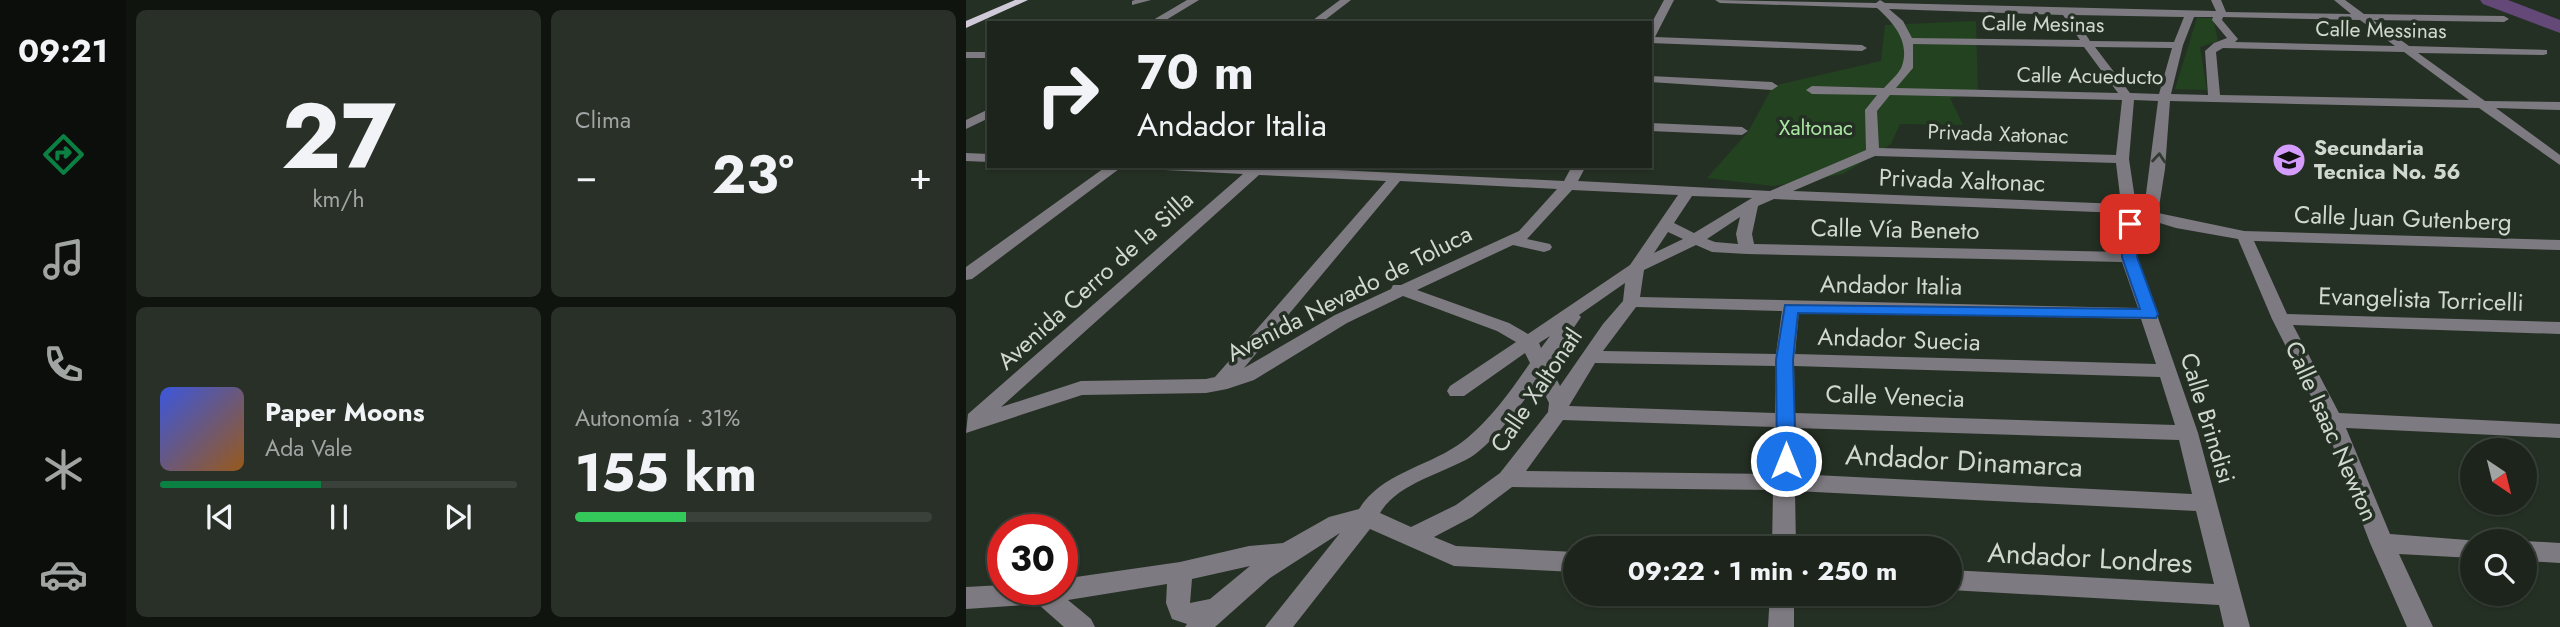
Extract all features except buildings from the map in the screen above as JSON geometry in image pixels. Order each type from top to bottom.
[{"type":"main road","points":[[976,8],[995,0]]},
{"type":"main road","points":[[966,25],[1023,0]]},
{"type":"street","points":[[1135,3],[1146,0]]},
{"type":"street","points":[[1157,21],[1194,0]]},
{"type":"street","points":[[1317,21],[1346,0]]},
{"type":"street","points":[[1652,34],[1669,0]]},
{"type":"street","points":[[1720,0],[1899,3],[2066,12],[2504,19]]},
{"type":"street","points":[[2214,98],[2210,51],[2233,39],[2217,20],[2222,10],[2217,0]]},
{"type":"street","points":[[2339,0],[2560,161]]},
{"type":"street","points":[[1201,168],[1778,192],[1840,180],[1862,166],[1872,152],[1871,110],[1907,68],[1908,41],[1899,23],[1880,3]]},
{"type":"street","points":[[2066,12],[2128,98]]},
{"type":"street","points":[[2150,217],[2158,169],[2164,98],[2178,45],[2190,14]]},
{"type":"street","points":[[1899,23],[1948,43]]},
{"type":"street","points":[[1652,38],[1862,48]]},
{"type":"street","name":"Calle Mesinas","points":[[1908,41],[2178,45]]},
{"type":"street","name":"Calle Messinas","points":[[2218,45],[2543,52]]},
{"type":"street","points":[[966,55],[987,55]]},
{"type":"street","points":[[1652,79],[1772,86]]},
{"type":"street","name":"Calle Acueducto","points":[[1812,90],[2560,106]]},
{"type":"street","name":"Calle Brindisi","points":[[2128,98],[2122,159],[2129,216],[2129,257],[2188,433],[2237,627]]},
{"type":"street","points":[[966,125],[987,114]]},
{"type":"street","points":[[1652,127],[1742,131]]},
{"type":"street","name":"Privada Xatonac","points":[[1872,152],[2122,159]]},
{"type":"street","points":[[966,157],[987,158]]},
{"type":"street","points":[[966,275],[1113,168]]},
{"type":"street","points":[[1464,181],[1472,168]]},
{"type":"street","name":"Avenida Nevado de Toluca","points":[[967,426],[1081,388],[1220,384],[1247,375],[1341,319],[1399,289],[1511,240],[1534,225],[1569,185],[1578,168]]},
{"type":"street","name":"Avenida Cerro de la Silla","points":[[967,426],[1255,171]]},
{"type":"street","points":[[1220,384],[1395,178]]},
{"type":"street","name":"Calle Xaltonatl","points":[[1411,537],[1465,511],[1508,479],[1559,408],[1589,357],[1631,302],[1636,268],[1689,190]]},
{"type":"street","points":[[1694,240],[1751,204],[1778,192]]},
{"type":"street","name":"Privada Xaltonac","points":[[1778,192],[2129,216]]},
{"type":"street","points":[[1747,249],[1744,234],[1751,204]]},
{"type":"street","points":[[2129,216],[2150,217],[2244,236]]},
{"type":"street","name":"Calle Vía Beneto","points":[[1665,225],[1712,247],[2129,257]]},
{"type":"street","name":"Calle Juan Gutenberg","points":[[2244,236],[2560,245]]},
{"type":"street","name":"Calle Isaac Newton","points":[[2244,236],[2281,319],[2333,420],[2382,544],[2420,627]]},
{"type":"street","points":[[1511,240],[1544,247]]},
{"type":"street","name":"Calle Xaltonatl","points":[[1457,391],[1636,268],[1694,240]]},
{"type":"street","points":[[1399,289],[1503,327],[1529,342],[1559,408]]},
{"type":"street","name":"Andador Italia","points":[[1631,302],[1791,308],[2150,314]]},
{"type":"street","name":"Calle Xaltonatl","points":[[1278,627],[1376,501],[1396,485],[1466,450],[1511,405],[1540,367],[1578,308]]},
{"type":"street","points":[[1784,536],[1787,418],[1785,360],[1791,308]]},
{"type":"street","name":"Evangelista Torricelli","points":[[2281,319],[2560,328]]},
{"type":"street","name":"Andador Suecia","points":[[1589,357],[2166,371]]},
{"type":"street","name":"Calle Venecia","points":[[1559,408],[2188,433]]},
{"type":"street","points":[[2333,420],[2560,431]]},
{"type":"street","name":"Andador Dinamarca","points":[[1508,479],[1786,482],[2206,503]]},
{"type":"street","points":[[1198,627],[1216,608],[1290,552],[1336,523],[1366,517],[1454,556],[1563,561]]},
{"type":"street","points":[[2382,544],[2460,547]]},
{"type":"street","points":[[1078,588],[1180,572],[1249,556],[1290,552]]},
{"type":"street","points":[[2537,552],[2560,553]]},
{"type":"street","points":[[1180,572],[1178,603],[1181,611],[1193,615],[1216,608]]},
{"type":"street","name":"Andador Londres","points":[[1962,581],[2227,595]]},
{"type":"street","points":[[966,598],[987,597]]},
{"type":"street","points":[[1057,605],[1082,627]]},
{"type":"street","points":[[1782,606],[1782,627]]},
{"type":"green space","points":[[2197,18],[2213,18],[2218,41],[2200,47],[2207,90],[2175,89]]},
{"type":"green space","name":"Xaltonac","points":[[1976,21],[1978,93],[1950,98],[1963,125],[1900,124],[1891,144],[1843,174],[1773,186],[1707,178],[1748,132],[1773,86],[1881,61],[1885,25]]},
{"type":"waterway","points":[[2490,0],[2560,27]]},
{"type":"place","name":"Secundaria Tecnica No. 56","points":[[2289,160]]},
{"type":"route","points":[[1786,461],[1785,360],[1791,308],[2150,314],[2129,257],[2130,224]]}]
